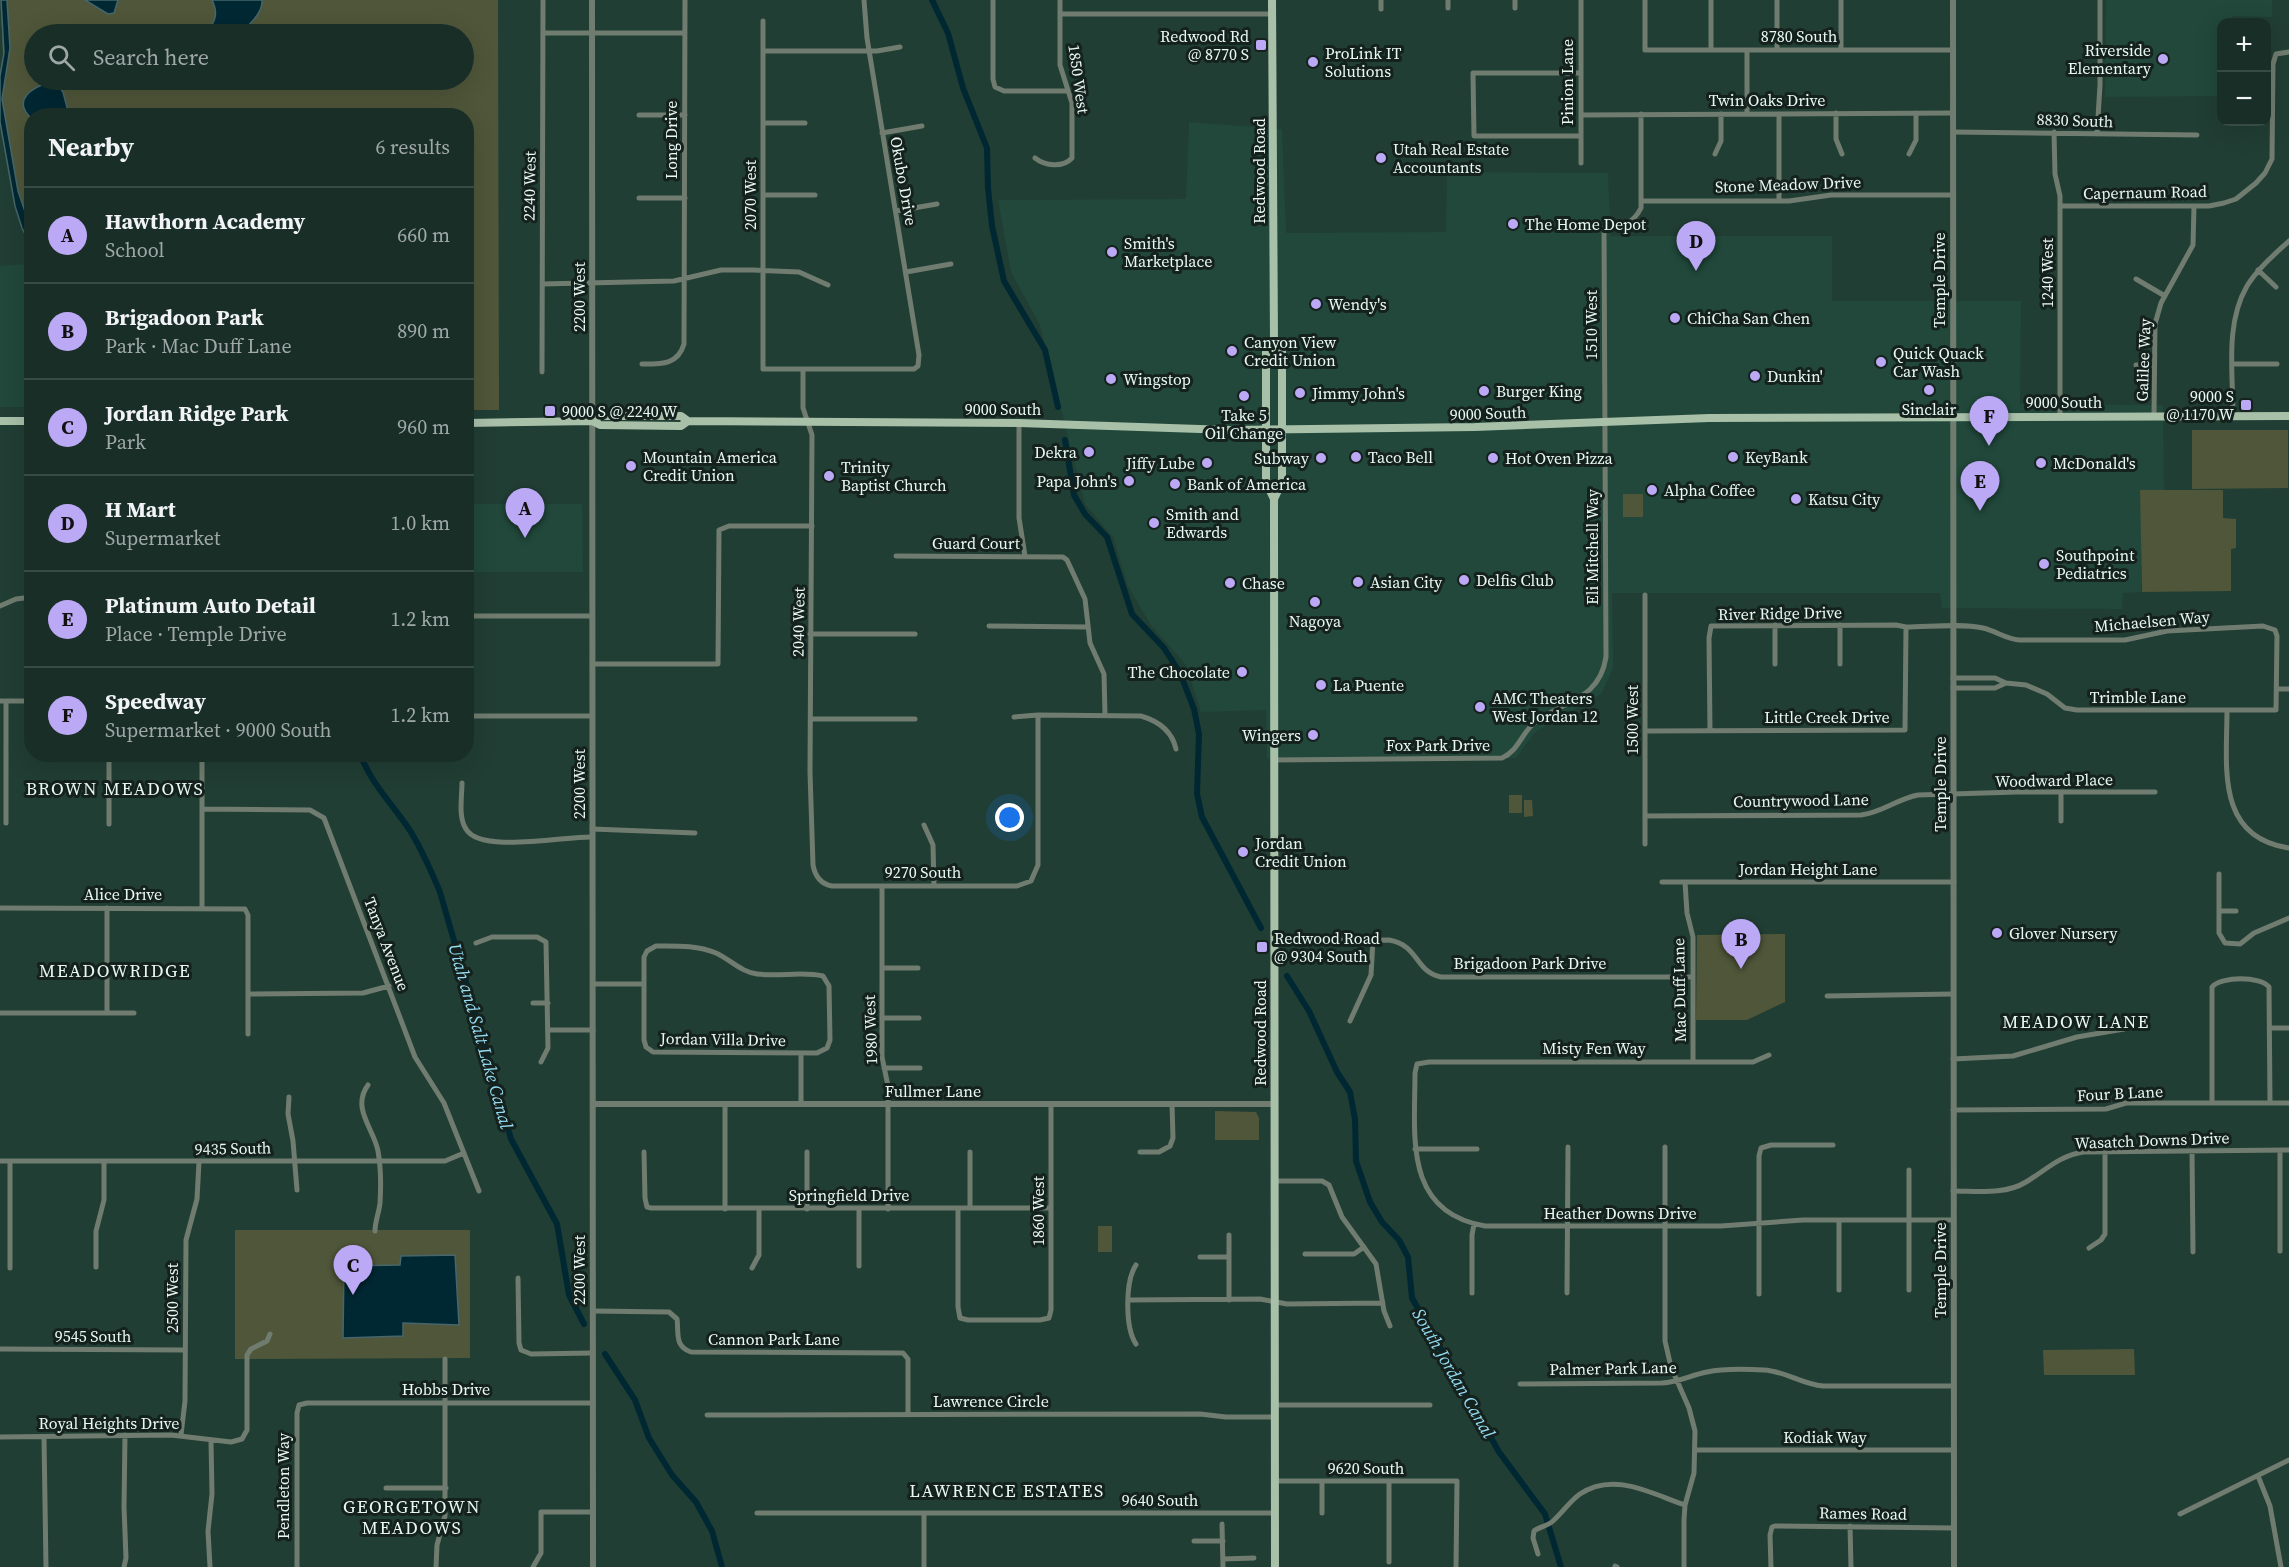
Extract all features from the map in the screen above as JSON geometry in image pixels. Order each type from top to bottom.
[{"type":"main road","name":"Redwood Road","points":[[1272,0],[1274,343],[1282,352],[1282,482],[1274,499],[1275,1567]]},
{"type":"main road","name":"Redwood Road","points":[[1274,343],[1266,352],[1266,482],[1274,499]]},
{"type":"main road","name":"9000 South","points":[[474,423],[592,421],[600,425],[681,426],[688,421],[1019,423],[1221,430],[1463,428],[1709,418],[2289,416]]},
{"type":"main road","points":[[0,421],[24,421]]},
{"type":"street","name":"2240 West","points":[[542,372],[543,0]]},
{"type":"street","name":"2200 West","points":[[592,0],[593,1567]]},
{"type":"street","name":"Long Drive","points":[[642,364],[670,362],[683,350],[685,0]]},
{"type":"street","name":"Okubo Drive","points":[[803,369],[908,370],[918,366],[919,355],[869,51],[864,0]]},
{"type":"street","points":[[993,0],[993,80],[995,87],[1004,91],[1068,91]]},
{"type":"street","name":"1850 West","points":[[1035,158],[1046,164],[1062,164],[1070,161],[1072,153],[1072,103],[1060,65],[1060,0]]},
{"type":"street","points":[[1381,0],[1381,9]]},
{"type":"street","points":[[1448,0],[1448,8]]},
{"type":"street","points":[[1515,0],[1515,8]]},
{"type":"street","name":"Pinion Lane","points":[[1581,0],[1581,163]]},
{"type":"street","name":"8780 South","points":[[1646,0],[1646,50],[1953,50]]},
{"type":"street","points":[[1711,0],[1712,50]]},
{"type":"street","points":[[1777,0],[1777,50]]},
{"type":"street","points":[[1841,0],[1841,50]]},
{"type":"street","name":"Temple Drive","points":[[1953,0],[1954,1567]]},
{"type":"street","points":[[2097,134],[2100,85],[2100,0]]},
{"type":"street","points":[[1060,14],[1272,14]]},
{"type":"street","name":"2070 West","points":[[763,21],[764,369],[803,369]]},
{"type":"street","points":[[543,33],[685,33]]},
{"type":"street","points":[[763,51],[869,51],[900,47]]},
{"type":"street","points":[[1747,50],[1747,114]]},
{"type":"street","name":"Capernaum Road","points":[[2060,206],[2194,206],[2224,203],[2236,199],[2265,173],[2272,159],[2273,64],[2276,54],[2289,52]]},
{"type":"street","points":[[1580,73],[1473,73],[1474,136],[1581,136]]},
{"type":"street","points":[[1836,113],[1836,139],[1842,154]]},
{"type":"street","points":[[1910,154],[1916,140],[1916,113]]},
{"type":"street","name":"Twin Oaks Drive","points":[[1581,115],[1953,113]]},
{"type":"street","points":[[1641,114],[1641,201]]},
{"type":"street","points":[[1715,154],[1721,141],[1721,114]]},
{"type":"street","points":[[1779,114],[1779,201]]},
{"type":"street","points":[[639,115],[685,115]]},
{"type":"street","points":[[763,123],[804,123]]},
{"type":"street","points":[[882,133],[922,126]]},
{"type":"street","name":"8830 South","points":[[1953,132],[2197,135]]},
{"type":"street","name":"1240 West","points":[[2054,132],[2055,176],[2059,189],[2060,206],[2060,416]]},
{"type":"street","points":[[763,195],[815,195]]},
{"type":"street","name":"Stone Meadow Drive","points":[[1641,201],[1779,201],[1831,195],[1952,195]]},
{"type":"street","points":[[639,198],[685,198]]},
{"type":"street","name":"1510 West","points":[[1605,423],[1604,228],[1624,226],[1641,208],[1641,201]]},
{"type":"street","points":[[896,211],[937,204]]},
{"type":"street","name":"Galilee Way","points":[[2154,416],[2155,324],[2165,296],[2193,245],[2194,206]]},
{"type":"street","points":[[2233,415],[2232,364],[2236,314],[2248,284],[2258,270],[2289,241]]},
{"type":"street","points":[[906,272],[951,264]]},
{"type":"street","points":[[542,284],[685,280],[721,270],[798,272],[828,285]]},
{"type":"street","points":[[2258,270],[2276,287]]},
{"type":"street","points":[[2136,279],[2165,296]]},
{"type":"street","points":[[2232,364],[2277,364]]},
{"type":"street","points":[[2136,365],[2154,365]]},
{"type":"street","name":"2040 West","points":[[803,369],[803,408],[812,435],[810,719],[813,865],[817,876]]},
{"type":"street","points":[[1019,423],[1019,518],[1025,556]]},
{"type":"street","name":"Eli Mitchell Way","points":[[1603,670],[1606,657],[1605,423]]},
{"type":"street","points":[[592,664],[718,664],[718,530],[729,526],[812,526]]},
{"type":"street","name":"Guard Court","points":[[896,556],[1063,557],[1067,560],[1085,599],[1088,627]]},
{"type":"street","name":"1500 West","points":[[1645,595],[1646,844]]},
{"type":"street","points":[[0,606],[16,598],[24,598]]},
{"type":"street","points":[[474,616],[592,616]]},
{"type":"street","points":[[1775,625],[1775,664]]},
{"type":"street","points":[[1840,625],[1840,664]]},
{"type":"street","points":[[989,626],[1088,627],[1090,643],[1104,674],[1105,715]]},
{"type":"street","name":"River Ridge Drive","points":[[1710,731],[1709,638],[1711,626],[1953,627]]},
{"type":"street","name":"Little Creek Drive","points":[[1646,731],[1905,730],[1906,627]]},
{"type":"street","name":"Michaelsen Way","points":[[1953,627],[1984,628],[2005,638],[2019,640],[2124,640],[2167,631],[2268,627],[2275,630],[2277,636],[2277,710]]},
{"type":"street","points":[[810,634],[915,634]]},
{"type":"street","name":"Fox Park Drive","points":[[1273,760],[1502,758],[1514,751],[1532,725],[1587,693],[1595,685],[1603,670]]},
{"type":"street","name":"Trimble Lane","points":[[1953,678],[1995,678],[2006,683],[2020,684],[2038,690],[2072,710],[2277,710]]},
{"type":"street","name":"Trimble Lane","points":[[1953,688],[1995,688],[2006,683]]},
{"type":"street","points":[[2277,689],[2289,689]]},
{"type":"street","points":[[6,823],[3,701],[24,701]]},
{"type":"street","points":[[2227,710],[2227,784],[2232,806],[2243,825],[2254,834],[2271,844],[2289,849]]},
{"type":"street","name":"9270 South","points":[[817,876],[828,885],[1017,886],[1031,881],[1038,865],[1038,715]]},
{"type":"street","points":[[1014,717],[1137,715],[1152,720],[1172,736],[1176,749]]},
{"type":"street","points":[[474,716],[592,716]]},
{"type":"street","points":[[810,719],[915,719]]},
{"type":"street","points":[[109,762],[109,824]]},
{"type":"street","points":[[202,762],[202,908]]},
{"type":"street","points":[[462,783],[463,823],[469,834],[479,840],[532,842],[592,837]]},
{"type":"street","points":[[2061,792],[2061,821]]},
{"type":"street","name":"Woodward Place","points":[[1953,795],[2155,792]]},
{"type":"street","name":"Countrywood Lane","points":[[1645,816],[1860,815],[1878,812],[1910,796],[1953,795]]},
{"type":"street","name":"Tanya Avenue","points":[[202,809],[310,810],[321,815],[326,822],[415,1057],[439,1091],[479,1191]]},
{"type":"street","points":[[924,825],[933,849],[934,886]]},
{"type":"street","points":[[592,829],[694,833]]},
{"type":"street","points":[[2219,874],[2220,935],[2225,943],[2230,945],[2242,943],[2254,933],[2275,926],[2289,918]]},
{"type":"street","name":"Jordan Height Lane","points":[[1662,882],[1954,882]]},
{"type":"street","name":"Mac Duff Lane","points":[[1685,882],[1687,913],[1693,937],[1694,1062]]},
{"type":"street","name":"1980 West","points":[[882,886],[882,1057],[888,1086],[888,1209]]},
{"type":"street","name":"Alice Drive","points":[[0,908],[247,910],[248,994]]},
{"type":"street","points":[[107,908],[107,1013]]},
{"type":"street","points":[[2219,911],[2236,911]]},
{"type":"street","points":[[476,943],[489,937],[537,937],[545,940],[548,947],[548,1050],[541,1062]]},
{"type":"street","name":"Brigadoon Park Drive","points":[[1274,940],[1389,940],[1406,945],[1428,972],[1440,977],[1694,976]]},
{"type":"street","points":[[1350,1021],[1371,975],[1373,940]]},
{"type":"street","name":"Jordan Villa Drive","points":[[656,946],[697,947],[716,953],[753,974],[823,976],[830,986],[830,1040],[825,1051],[801,1053],[653,1052],[646,1047],[644,1040],[644,984],[644,957],[646,951],[656,946]]},
{"type":"street","points":[[882,968],[918,968]]},
{"type":"street","points":[[2212,1103],[2212,987],[2223,980],[2258,980],[2267,983],[2270,991],[2270,1103]]},
{"type":"street","points":[[592,984],[644,984]]},
{"type":"street","points":[[248,1034],[248,994],[363,993],[389,986]]},
{"type":"street","points":[[1827,996],[1953,994]]},
{"type":"street","points":[[533,1003],[548,1003]]},
{"type":"street","points":[[0,1013],[134,1013]]},
{"type":"street","points":[[882,1018],[919,1018]]},
{"type":"street","points":[[1953,1059],[2007,1058],[2077,1037],[2124,1029],[2137,1022]]},
{"type":"street","points":[[2270,1028],[2289,1028]]},
{"type":"street","points":[[548,1030],[593,1030]]},
{"type":"street","points":[[801,1053],[801,1104]]},
{"type":"street","name":"Misty Fen Way","points":[[1418,1064],[1429,1062],[1753,1062],[1769,1055]]},
{"type":"street","name":"Heather Downs Drive","points":[[1418,1064],[1415,1073],[1415,1149],[1421,1177],[1434,1198],[1446,1210],[1474,1224],[1497,1226],[1721,1226],[1839,1220],[1953,1220]]},
{"type":"street","points":[[884,1068],[920,1068]]},
{"type":"street","points":[[368,1085],[363,1095],[363,1112],[376,1144],[379,1161],[380,1206],[375,1231]]},
{"type":"street","points":[[289,1097],[288,1113],[297,1190]]},
{"type":"street","name":"Four B Lane","points":[[1953,1110],[2106,1109],[2126,1104],[2289,1102]]},
{"type":"street","name":"Fullmer Lane","points":[[593,1104],[1274,1104]]},
{"type":"street","points":[[725,1104],[725,1209]]},
{"type":"street","name":"1860 West","points":[[958,1209],[960,1318],[1040,1320],[1049,1318],[1051,1310],[1051,1104]]},
{"type":"street","points":[[1140,1152],[1159,1152],[1170,1146],[1173,1138],[1172,1104]]},
{"type":"street","points":[[1759,1294],[1759,1156],[1761,1148],[1771,1145],[1833,1145]]},
{"type":"street","points":[[1567,1293],[1568,1147]]},
{"type":"street","points":[[1665,1147],[1665,1341],[1677,1382],[1693,1419],[1696,1450],[1694,1473],[1685,1505],[1684,1567]]},
{"type":"street","points":[[1415,1149],[1477,1149]]},
{"type":"street","points":[[2280,1150],[2280,1251]]},
{"type":"street","name":"Wasatch Downs Drive","points":[[1953,1191],[1994,1191],[2010,1188],[2026,1182],[2066,1156],[2083,1152],[2289,1150]]},
{"type":"street","points":[[2192,1151],[2193,1252]]},
{"type":"street","name":"Springfield Drive","points":[[644,1152],[645,1198],[647,1207],[655,1209],[1051,1208]]},
{"type":"street","points":[[807,1152],[807,1209]]},
{"type":"street","points":[[970,1152],[970,1208]]},
{"type":"street","points":[[2089,1248],[2101,1240],[2105,1234],[2105,1152]]},
{"type":"street","name":"9435 South","points":[[0,1161],[445,1161],[464,1154]]},
{"type":"street","points":[[9,1161],[10,1268]]},
{"type":"street","points":[[96,1268],[96,1231],[104,1200],[104,1161]]},
{"type":"street","name":"2500 West","points":[[181,1435],[185,1401],[186,1240],[197,1199],[199,1162]]},
{"type":"street","points":[[1909,1170],[1909,1290]]},
{"type":"street","points":[[1274,1181],[1327,1182],[1342,1217],[1378,1269],[1383,1303],[1390,1326]]},
{"type":"street","points":[[752,1268],[759,1255],[759,1209]]},
{"type":"street","points":[[859,1209],[860,1266]]},
{"type":"street","points":[[1839,1220],[1839,1290]]},
{"type":"street","points":[[1472,1293],[1474,1224]]},
{"type":"street","points":[[1229,1235],[1229,1300]]},
{"type":"street","points":[[1305,1254],[1354,1254],[1364,1247]]},
{"type":"street","points":[[1200,1257],[1229,1257]]},
{"type":"street","points":[[1136,1266],[1129,1279],[1129,1332],[1136,1344]]},
{"type":"street","points":[[518,1278],[521,1350],[531,1354],[593,1353]]},
{"type":"street","points":[[1129,1300],[1260,1299],[1274,1302],[1383,1303]]},
{"type":"street","name":"Cannon Park Lane","points":[[593,1311],[669,1312],[676,1319],[679,1343],[685,1350],[691,1352],[905,1354],[908,1359],[908,1414]]},
{"type":"street","name":"Royal Heights Drive","points":[[0,1437],[181,1435],[211,1441],[237,1442],[246,1434],[247,1354],[251,1348],[267,1341],[270,1334]]},
{"type":"street","name":"9545 South","points":[[0,1350],[185,1350]]},
{"type":"street","points":[[435,1567],[437,1545],[445,1516],[445,1359]]},
{"type":"street","name":"Palmer Park Lane","points":[[1520,1384],[1677,1382],[1711,1371],[1764,1370],[1782,1372],[1806,1383],[1823,1386],[1954,1386]]},
{"type":"street","name":"Hobbs Drive","points":[[299,1405],[307,1403],[593,1403]]},
{"type":"street","name":"Pendleton Way","points":[[297,1567],[297,1413],[299,1405]]},
{"type":"street","points":[[1274,1405],[1430,1405]]},
{"type":"street","name":"Lawrence Circle","points":[[707,1415],[1200,1414],[1226,1418],[1275,1417]]},
{"type":"street","points":[[124,1567],[126,1558],[125,1435]]},
{"type":"street","points":[[44,1437],[46,1567]]},
{"type":"street","points":[[210,1567],[208,1531],[212,1494],[211,1441]]},
{"type":"street","name":"Kodiak Way","points":[[1696,1450],[1954,1450]]},
{"type":"street","points":[[2181,1514],[2289,1460]]},
{"type":"street","points":[[2258,1476],[2270,1506],[2281,1567]]},
{"type":"street","name":"9620 South","points":[[1275,1481],[1457,1481],[1456,1567]]},
{"type":"street","points":[[1322,1481],[1322,1513]]},
{"type":"street","points":[[1389,1481],[1389,1562]]},
{"type":"street","points":[[1538,1554],[1532,1534],[1537,1528],[1548,1524],[1579,1495],[1595,1487],[1613,1484],[1631,1486],[1685,1505]]},
{"type":"street","points":[[386,1488],[446,1488]]},
{"type":"street","points":[[533,1567],[541,1553],[541,1512],[593,1512]]},
{"type":"street","name":"9640 South","points":[[757,1513],[1275,1513]]},
{"type":"street","points":[[924,1513],[924,1567]]},
{"type":"street","points":[[1222,1524],[1223,1567]]},
{"type":"street","name":"Rames Road","points":[[1771,1567],[1770,1535],[1772,1527],[1779,1525],[1954,1528]]},
{"type":"street","points":[[1850,1526],[1851,1567]]},
{"type":"street","points":[[1194,1541],[1223,1541]]},
{"type":"street","points":[[1223,1559],[1254,1558]]},
{"type":"shaded area","points":[[1,0],[498,0],[499,410],[474,410],[474,108],[24,108],[24,232],[15,206],[0,122],[0,76],[3,58]]},
{"type":"shaded area","name":"Riverside Elementary","points":[[2106,0],[2272,0],[2272,17],[2217,18],[2217,96],[2105,97]]},
{"type":"shaded area","points":[[1189,122],[1282,129],[1286,233],[1446,232],[1447,172],[1608,173],[1611,236],[1832,236],[1832,301],[2021,301],[2020,404],[2163,405],[2164,490],[2141,491],[2141,592],[2123,593],[2122,609],[1942,608],[1940,593],[1612,593],[1613,668],[1601,694],[1535,732],[1516,758],[1267,758],[1266,710],[1201,712],[1186,665],[1150,624],[1128,586],[1113,537],[1085,504],[1040,325],[1011,272],[998,200],[1186,199]]},
{"type":"shaded area","points":[[24,264],[24,407],[0,407],[0,266]]},
{"type":"shaded area","points":[[2192,430],[2288,430],[2288,488],[2192,489]]},
{"type":"shaded area","points":[[2140,490],[2223,490],[2223,518],[2236,519],[2236,548],[2231,549],[2231,591],[2142,592]]},
{"type":"shaded area","points":[[1623,494],[1643,494],[1643,517],[1623,517]]},
{"type":"shaded area","points":[[474,504],[582,504],[583,572],[474,572]]},
{"type":"shaded area","points":[[1509,795],[1522,795],[1522,813],[1509,813]]},
{"type":"shaded area","points":[[1524,800],[1532,800],[1533,816],[1524,817]]},
{"type":"shaded area","points":[[1785,934],[1785,1002],[1747,1020],[1696,1020],[1697,935]]},
{"type":"shaded area","points":[[1215,1111],[1256,1112],[1259,1118],[1259,1140],[1215,1140]]},
{"type":"shaded area","points":[[1098,1226],[1112,1226],[1112,1252],[1098,1252]]},
{"type":"shaded area","points":[[235,1230],[470,1230],[470,1358],[235,1359]]},
{"type":"shaded area","points":[[2134,1349],[2135,1375],[2044,1375],[2043,1350]]},
{"type":"water","points":[[1,0],[7,0],[10,48],[2,99],[18,191],[24,209],[24,232],[15,206],[0,122],[0,76],[4,53]]},
{"type":"water","points":[[85,0],[118,0],[114,13],[108,14]]},
{"type":"water","points":[[212,0],[262,0],[258,15],[250,24],[212,24],[215,10]]},
{"type":"water","points":[[61,90],[67,108],[24,108],[24,100],[31,91]]},
{"type":"water","points":[[455,1255],[459,1325],[403,1323],[403,1336],[343,1338],[344,1266],[400,1265],[401,1256]]},
{"type":"waterway","name":"South Jordan Canal","points":[[932,0],[948,33],[963,88],[987,148],[992,226],[1004,281],[1045,350],[1058,407]]},
{"type":"waterway","name":"South Jordan Canal","points":[[1065,440],[1074,495],[1085,514],[1107,537],[1132,614],[1164,648],[1180,673],[1194,709],[1199,734],[1197,794],[1202,817],[1261,928]]},
{"type":"waterway","name":"Utah and Salt Lake Canal","points":[[364,762],[376,784],[414,837],[440,892],[511,1139],[557,1224],[569,1295],[584,1324]]},
{"type":"waterway","name":"South Jordan Canal","points":[[1287,976],[1309,1011],[1337,1072],[1350,1092],[1355,1119],[1356,1161],[1370,1202],[1382,1222],[1399,1240],[1408,1257],[1412,1298],[1499,1452],[1545,1514],[1561,1567]]},
{"type":"waterway","name":"Utah and Salt Lake Canal","points":[[605,1354],[635,1400],[649,1438],[672,1475],[696,1502],[712,1531],[722,1567]]},
{"type":"place","name":"Redwood Rd @ 8770 S","points":[[1261,45]]},
{"type":"place","name":"Riverside Elementary","points":[[2163,59]]},
{"type":"place","name":"ProLink IT Solutions","points":[[1313,62]]},
{"type":"place","name":"Utah Real Estate Accountants","points":[[1381,158]]},
{"type":"place","name":"The Home Depot","points":[[1513,224]]},
{"type":"place","name":"Smith's Marketplace","points":[[1112,252]]},
{"type":"place","name":"H Mart","points":[[1696,271]]},
{"type":"place","name":"Wendy's","points":[[1316,304]]},
{"type":"place","name":"ChiCha San Chen","points":[[1675,318]]},
{"type":"place","name":"Canyon View Credit Union","points":[[1232,351]]},
{"type":"place","name":"Quick Quack Car Wash","points":[[1881,362]]},
{"type":"place","name":"Dunkin'","points":[[1755,376]]},
{"type":"place","name":"Wingstop","points":[[1111,379]]},
{"type":"place","name":"Sinclair","points":[[1929,390]]},
{"type":"place","name":"Burger King","points":[[1484,391]]},
{"type":"place","name":"Jimmy John's","points":[[1300,393]]},
{"type":"place","name":"Take 5 Oil Change","points":[[1244,396]]},
{"type":"place","name":"9000 S @ 1170 W","points":[[2246,405]]},
{"type":"place","name":"9000 S @ 2240 W","points":[[550,411]]},
{"type":"place","name":"Speedway","points":[[1989,446]]},
{"type":"place","name":"Dekra","points":[[1089,452]]},
{"type":"place","name":"Taco Bell","points":[[1356,457]]},
{"type":"place","name":"KeyBank","points":[[1733,457]]},
{"type":"place","name":"Subway","points":[[1321,458]]},
{"type":"place","name":"Hot Oven Pizza","points":[[1493,458]]},
{"type":"place","name":"Jiffy Lube","points":[[1207,463]]},
{"type":"place","name":"McDonald's","points":[[2041,463]]},
{"type":"place","name":"Mountain America Credit Union","points":[[631,466]]},
{"type":"place","name":"Trinity Baptist Church","points":[[829,476]]},
{"type":"place","name":"Papa John's","points":[[1129,481]]},
{"type":"place","name":"Bank of America","points":[[1175,484]]},
{"type":"place","name":"Alpha Coffee","points":[[1652,490]]},
{"type":"place","name":"Katsu City","points":[[1796,499]]},
{"type":"place","name":"Platinum Auto Detail","points":[[1980,511]]},
{"type":"place","name":"Smith and Edwards","points":[[1154,523]]},
{"type":"place","name":"Hawthorn Academy","points":[[525,538]]},
{"type":"place","name":"Southpoint Pediatrics","points":[[2044,564]]},
{"type":"place","name":"Delfis Club","points":[[1464,580]]},
{"type":"place","name":"Asian City","points":[[1358,582]]},
{"type":"place","name":"Chase","points":[[1230,583]]},
{"type":"place","name":"Nagoya","points":[[1315,602]]},
{"type":"place","name":"The Chocolate","points":[[1242,672]]},
{"type":"place","name":"La Puente","points":[[1321,685]]},
{"type":"place","name":"AMC Theaters West Jordan 12","points":[[1480,707]]},
{"type":"place","name":"Wingers","points":[[1313,735]]},
{"type":"place","name":"Jordan Credit Union","points":[[1243,852]]},
{"type":"place","name":"Glover Nursery","points":[[1997,933]]},
{"type":"place","name":"Redwood Road @ 9304 South","points":[[1262,947]]},
{"type":"place","name":"Brigadoon Park","points":[[1741,969]]},
{"type":"place","name":"Jordan Ridge Park","points":[[353,1295]]},
{"type":"district","name":"BROWN MEADOWS","points":[[115,788]]},
{"type":"district","name":"MEADOWRIDGE","points":[[115,970]]},
{"type":"district","name":"MEADOW LANE","points":[[2076,1021]]},
{"type":"district","name":"LAWRENCE ESTATES","points":[[1007,1490]]},
{"type":"district","name":"GEORGETOWN MEADOWS","points":[[412,1516]]}]
